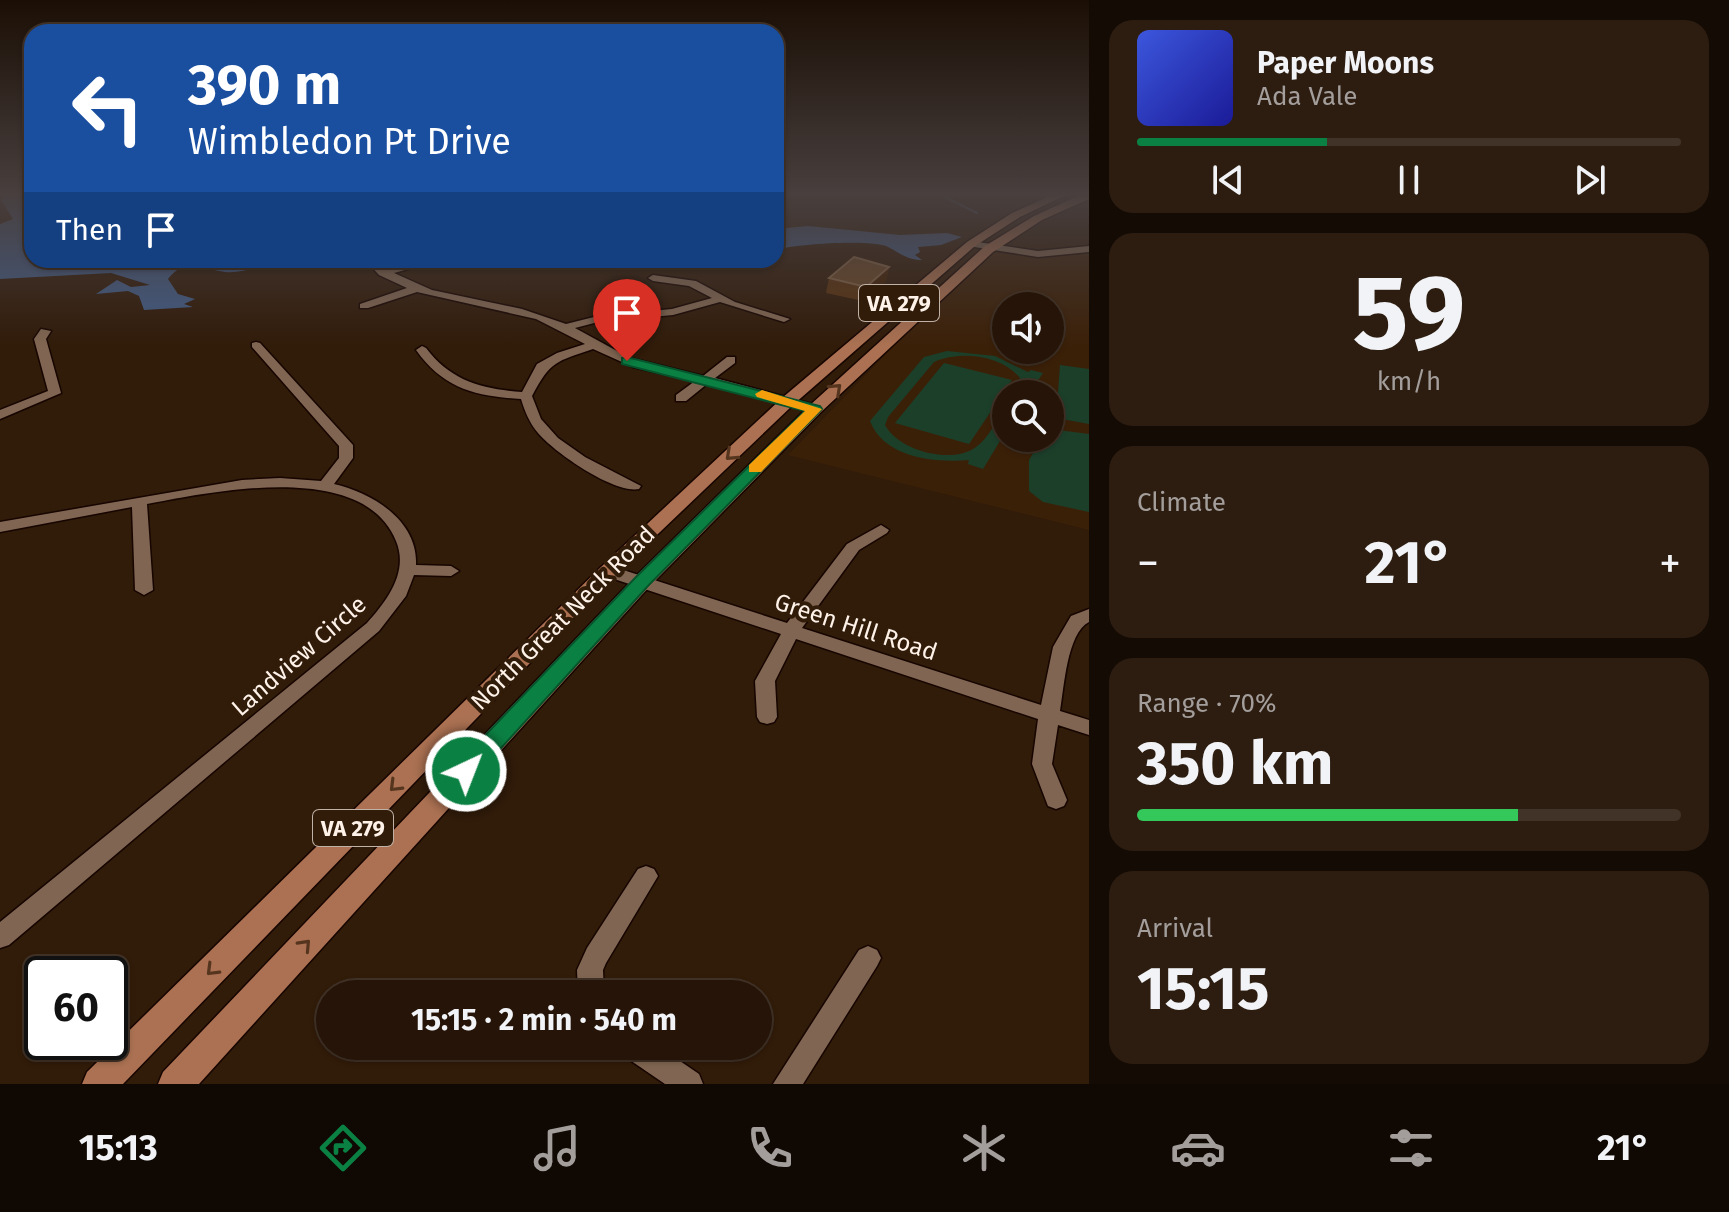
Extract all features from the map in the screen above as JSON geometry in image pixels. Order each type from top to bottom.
[{"type":"main road","name":"North Great Neck Road","points":[[99,1084],[608,571],[788,401],[969,246]]},
{"type":"main road","name":"North Great Neck Road","points":[[175,1084],[642,582],[815,409],[994,246]]},
{"type":"street","points":[[977,246],[1038,254],[1089,249]]},
{"type":"street","points":[[378,268],[415,289],[524,312],[566,327],[641,366],[815,409]]},
{"type":"street","points":[[383,273],[403,268]]},
{"type":"street","points":[[653,278],[692,283],[720,299],[784,319]]},
{"type":"street","points":[[364,306],[415,289]]},
{"type":"street","points":[[566,327],[598,319],[673,312],[720,299]]},
{"type":"street","points":[[0,415],[55,393],[40,339],[45,331]]},
{"type":"street","points":[[596,344],[561,356],[541,367],[526,396],[535,421],[554,440],[610,479],[634,486]]},
{"type":"street","points":[[256,345],[346,445],[346,458],[325,486]]},
{"type":"street","points":[[422,350],[431,364],[460,385],[480,392],[526,396]]},
{"type":"street","points":[[681,398],[731,360]]},
{"type":"street","points":[[0,527],[139,501],[257,482],[285,481],[325,486],[356,496],[396,526],[407,548],[407,570],[451,571]]},
{"type":"street","points":[[139,501],[144,590]]},
{"type":"street","points":[[767,717],[765,681],[791,631],[853,547],[881,530]]},
{"type":"street","name":"Landview Circle","points":[[0,937],[373,627],[396,600],[407,570]]},
{"type":"street","name":"Green Hill Road","points":[[608,571],[1089,728]]},
{"type":"street","points":[[1056,800],[1042,764],[1049,715],[1062,647],[1077,620],[1089,615]]},
{"type":"street","points":[[590,980],[590,970],[596,956],[646,876]]},
{"type":"street","points":[[787,1084],[868,958]]},
{"type":"street","points":[[654,1060],[689,1084]]},
{"type":"shaded area","points":[[994,251],[1047,255],[1089,251],[1089,530],[788,455],[918,321]]},
{"type":"green space","points":[[947,351],[992,356],[992,360],[956,356],[934,362],[888,417],[885,425],[902,442],[940,455],[966,452],[981,443],[992,429],[993,452],[983,469],[968,464],[969,460],[912,456],[887,443],[870,421],[924,357]]},
{"type":"green space","points":[[944,363],[1012,380],[992,380],[992,410],[969,444],[895,423]]},
{"type":"green space","points":[[1003,364],[1043,373],[1038,380],[1019,380]]},
{"type":"green space","points":[[1060,365],[1089,369],[1089,424],[1064,419],[1064,380],[1059,380]]},
{"type":"green space","points":[[1064,431],[1089,434],[1089,512],[1043,502],[1029,491],[1029,460],[1034,452],[1064,452]]},
{"type":"water","points":[[0,246],[24,246],[24,268],[181,268],[168,279],[178,294],[195,299],[184,304],[193,307],[144,310],[139,296],[128,291],[96,294],[117,280],[131,287],[150,285],[111,273],[0,279]]},
{"type":"water","points":[[882,246],[934,246],[918,247],[920,252],[915,255],[922,260]]},
{"type":"water","points":[[205,268],[257,268],[231,272]]},
{"type":"building","points":[[854,257],[889,267],[866,287],[829,278]]},
{"type":"slow traffic","points":[[755,469],[815,409],[762,394]]},
{"type":"route","points":[[466,771],[642,582],[815,409],[627,361]]}]
